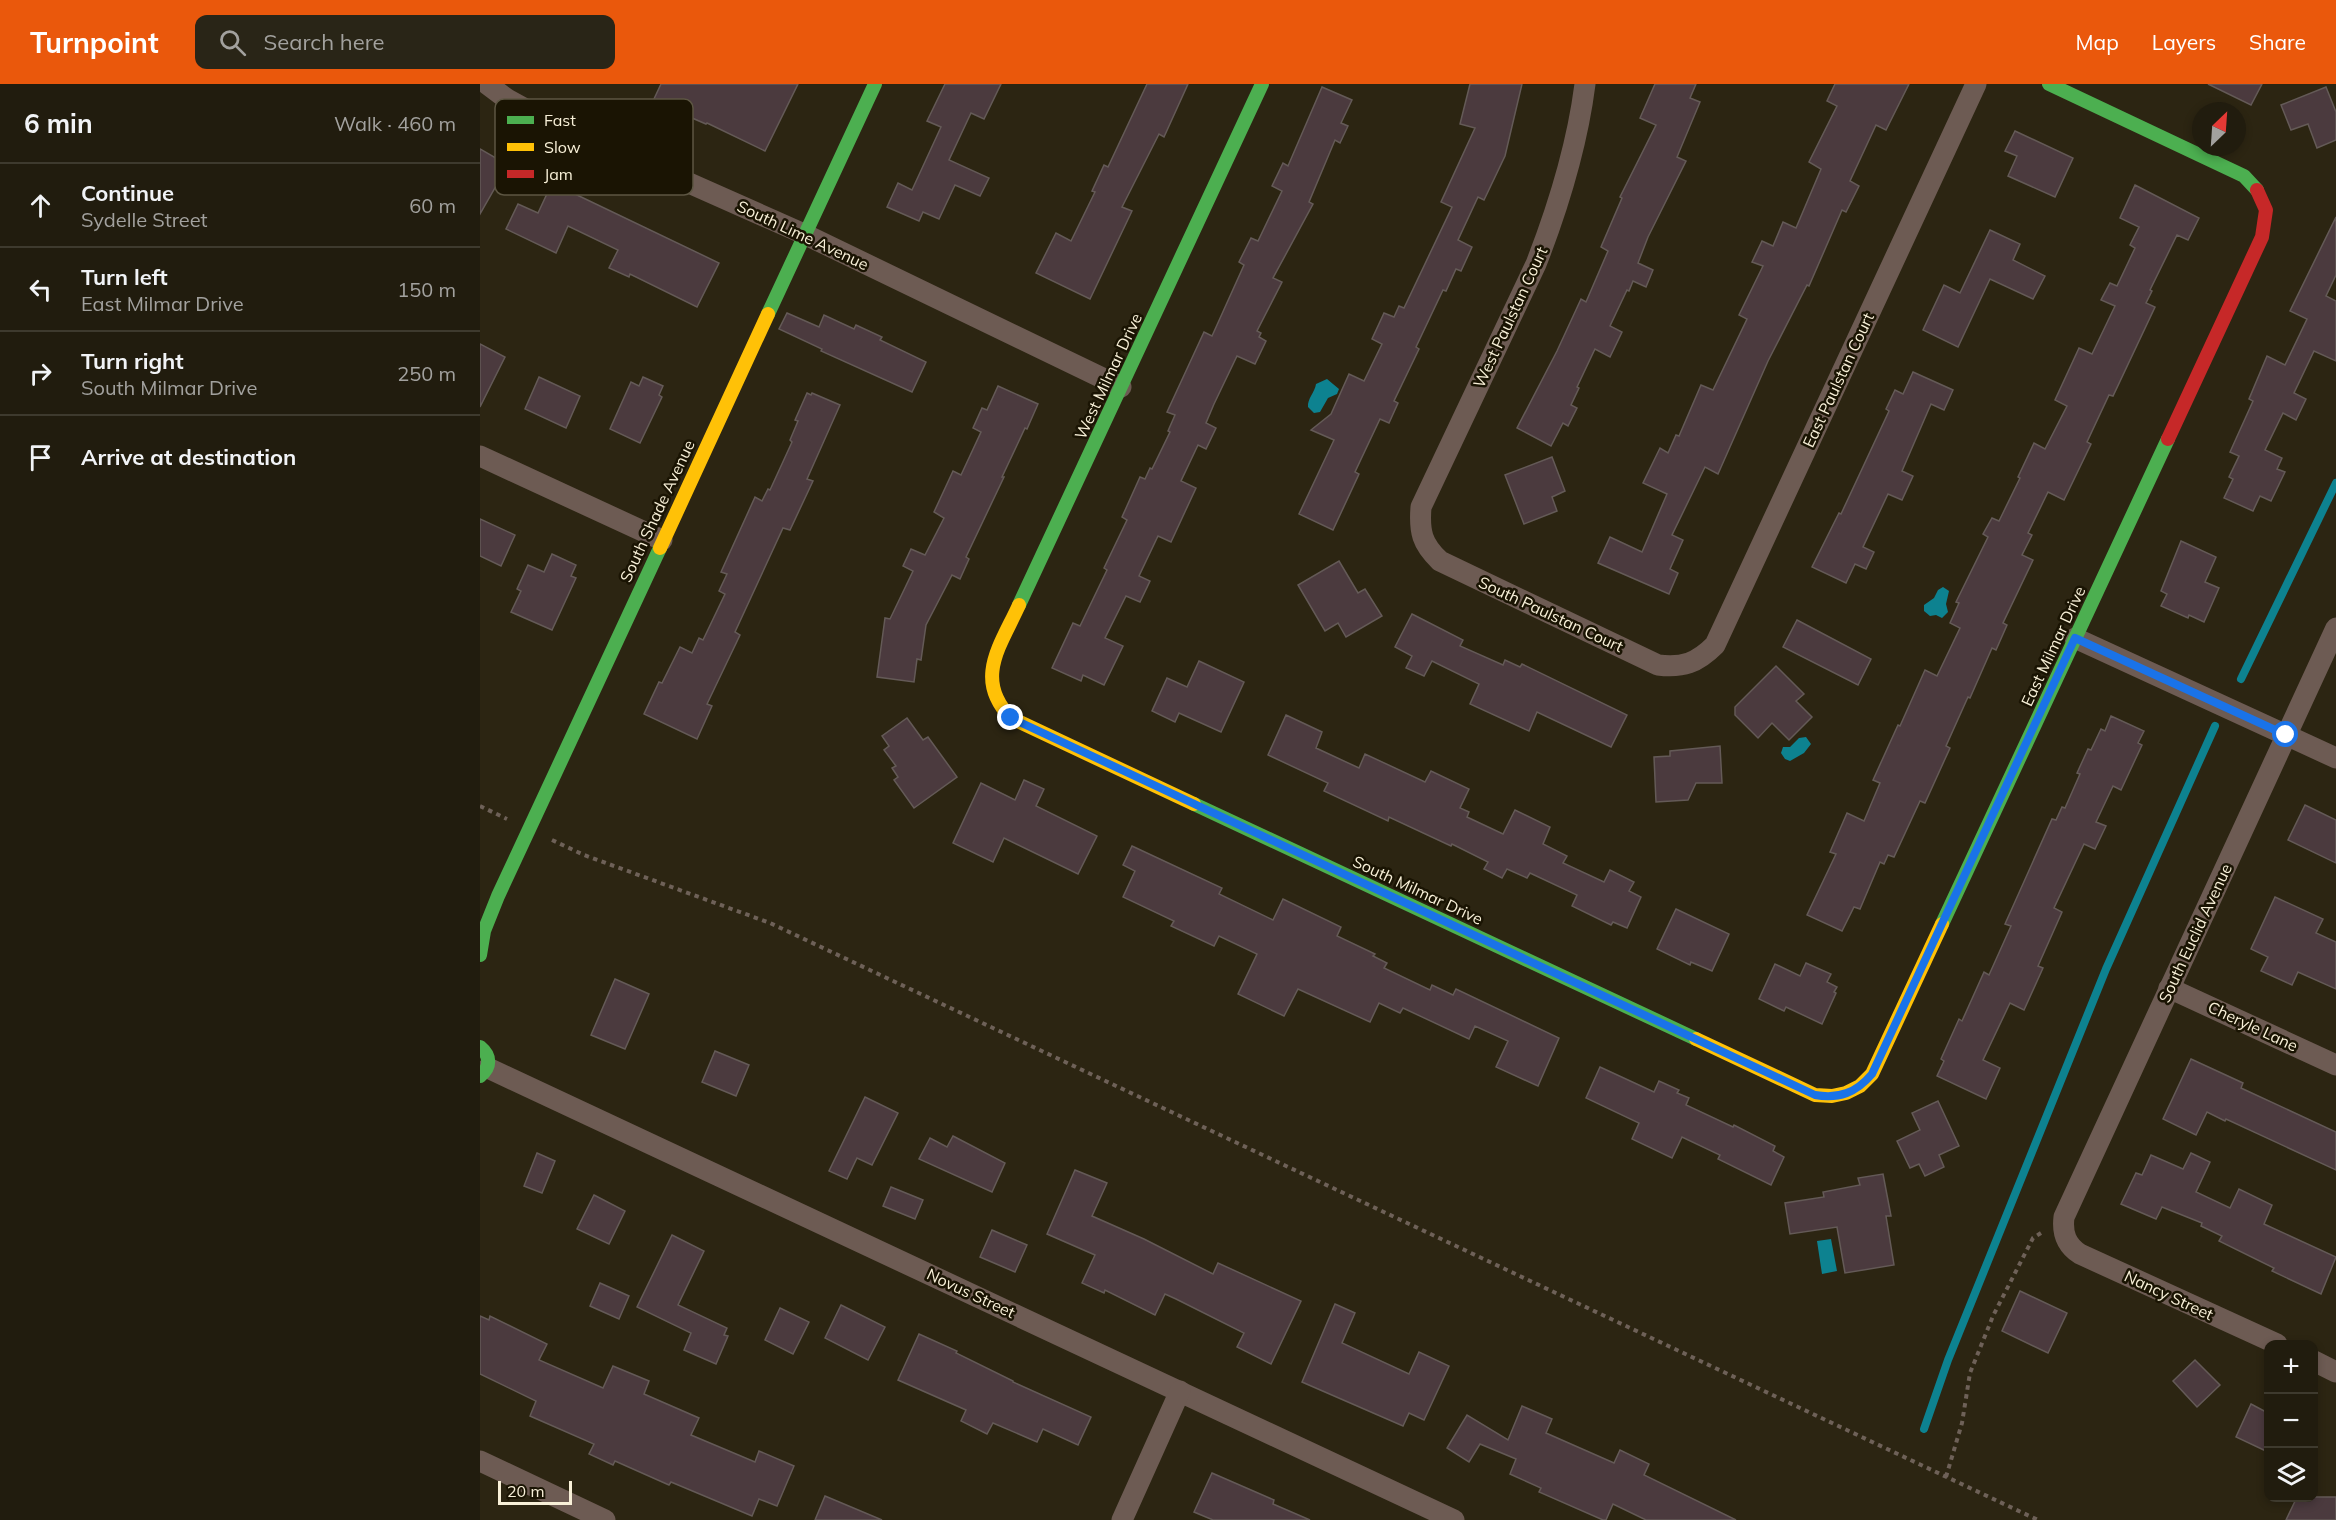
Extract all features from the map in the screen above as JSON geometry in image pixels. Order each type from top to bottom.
[{"type":"street","name":"South Lime Avenue","points":[[487,84],[507,99]]},
{"type":"street","name":"South Shade Avenue","points":[[480,955],[484,931],[528,829],[875,84]]},
{"type":"street","name":"West Milmar Drive","points":[[990,684],[992,664],[1262,84]]},
{"type":"street","name":"West Paulstan Court","points":[[1424,542],[1420,527],[1421,507],[1536,264],[1552,223],[1568,173],[1585,84]]},
{"type":"street","name":"East Paulstan Court","points":[[1688,665],[1703,657],[1715,645],[1976,84]]},
{"type":"street","name":"East Milmar Drive","points":[[1850,1093],[1872,1074],[2267,222],[2265,204],[2257,187],[2244,176],[2049,84]]},
{"type":"street","name":"South Lime Avenue","points":[[693,185],[804,234],[1120,387]]},
{"type":"street","points":[[480,456],[662,540]]},
{"type":"street","name":"South Paulstan Court","points":[[1424,542],[1440,561],[1658,665],[1676,667],[1688,665]]},
{"type":"street","name":"South Euclid Avenue","points":[[2066,1239],[2062,1228],[2064,1217],[2336,628]]},
{"type":"street","points":[[2075,638],[2336,758]]},
{"type":"street","name":"South Milmar Drive","points":[[990,684],[993,696],[1002,710],[1011,718],[1815,1095],[1828,1097],[1850,1093]]},
{"type":"street","name":"Cheryle Lane","points":[[2169,988],[2336,1065]]},
{"type":"street","points":[[480,1047],[489,1058],[484,1072]]},
{"type":"street","name":"Novus Street","points":[[484,1072],[1180,1391],[1454,1520]]},
{"type":"street","name":"Nancy Street","points":[[2066,1239],[2080,1254],[2268,1340]]},
{"type":"street","points":[[2318,1363],[2336,1372]]},
{"type":"street","points":[[1122,1520],[1180,1391]]},
{"type":"street","points":[[480,1461],[605,1520]]},
{"type":"path","points":[[480,806],[584,855],[770,923],[2037,1520]]},
{"type":"path","points":[[1946,1477],[1962,1423],[1970,1373],[1993,1316],[2033,1238],[2064,1217]]},
{"type":"water","points":[[1327,379],[1339,389],[1337,394],[1328,398],[1320,412],[1314,413],[1308,407],[1309,401],[1316,384]]},
{"type":"water","points":[[1943,587],[1949,591],[1946,604],[1948,612],[1942,618],[1936,615],[1930,616],[1924,611],[1924,605]]},
{"type":"water","points":[[1806,737],[1811,744],[1804,753],[1790,761],[1785,759],[1781,753],[1783,747],[1790,747],[1799,738]]},
{"type":"water","points":[[1831,1239],[1837,1271],[1822,1274],[1817,1241]]},
{"type":"building","points":[[661,84],[798,84],[765,151],[693,118],[693,99],[654,99]]},
{"type":"building","points":[[945,84],[1001,84],[984,119],[971,113],[949,160],[989,178],[980,196],[955,185],[939,219],[923,212],[919,221],[887,207],[898,183],[912,190],[941,127],[927,121]]},
{"type":"building","points":[[1147,84],[1188,84],[1164,137],[1159,134],[1122,207],[1132,211],[1090,299],[1036,273],[1056,233],[1071,241],[1095,192],[1092,191],[1104,165],[1108,167]]},
{"type":"building","points":[[1470,84],[1522,84],[1505,156],[1484,200],[1478,197],[1458,240],[1472,247],[1461,271],[1456,269],[1446,291],[1443,290],[1416,347],[1419,349],[1394,401],[1398,403],[1389,423],[1380,419],[1355,472],[1359,474],[1333,530],[1299,514],[1334,440],[1311,430],[1331,414],[1349,374],[1364,381],[1382,344],[1372,339],[1384,313],[1394,317],[1399,306],[1404,308],[1452,207],[1441,202],[1475,128],[1460,124]]},
{"type":"building","points":[[1655,84],[1696,84],[1690,98],[1700,102],[1677,157],[1686,161],[1648,237],[1638,263],[1653,270],[1646,287],[1633,281],[1629,291],[1627,290],[1610,326],[1622,332],[1610,357],[1595,349],[1571,405],[1577,408],[1568,426],[1563,423],[1551,446],[1517,428],[1581,299],[1586,302],[1608,251],[1601,247],[1622,198],[1620,197],[1656,125],[1640,118]]},
{"type":"building","points":[[1835,84],[1909,84],[1886,130],[1876,125],[1850,181],[1859,186],[1846,212],[1842,210],[1809,286],[1807,285],[1768,361],[1718,474],[1705,467],[1672,535],[1683,540],[1670,569],[1678,573],[1669,594],[1598,563],[1610,537],[1642,552],[1667,494],[1643,483],[1660,448],[1668,453],[1676,435],[1679,436],[1701,385],[1713,390],[1747,319],[1739,315],[1763,266],[1752,262],[1762,241],[1773,246],[1783,222],[1796,228],[1821,169],[1809,162],[1837,106],[1827,101]]},
{"type":"building","points":[[2208,84],[2262,84],[2251,105]]},
{"type":"building","points":[[1322,87],[1352,100],[1341,123],[1348,126],[1340,143],[1335,140],[1309,202],[1313,204],[1273,278],[1282,282],[1257,331],[1261,333],[1259,337],[1266,341],[1255,364],[1237,356],[1214,404],[1206,423],[1216,428],[1206,449],[1198,445],[1181,481],[1196,488],[1171,542],[1158,536],[1139,576],[1150,581],[1140,602],[1126,596],[1105,638],[1123,646],[1104,685],[1083,675],[1081,681],[1052,668],[1073,623],[1080,626],[1107,570],[1104,568],[1127,520],[1122,517],[1140,477],[1145,479],[1150,468],[1152,469],[1170,432],[1168,431],[1175,415],[1167,412],[1204,332],[1212,336],[1244,265],[1239,262],[1251,238],[1258,241],[1282,191],[1272,186],[1283,163],[1288,166]]},
{"type":"building","points":[[2326,87],[2336,112],[2336,140],[2317,148],[2308,124],[2291,130],[2281,105]]},
{"type":"building","points":[[2015,131],[2073,158],[2055,197],[2008,176],[2017,156],[2005,151]]},
{"type":"building","points":[[480,149],[495,158],[495,188],[480,214]]},
{"type":"building","points":[[2135,185],[2199,218],[2188,240],[2177,235],[2150,290],[2152,291],[2146,303],[2155,307],[2113,396],[2109,395],[2087,442],[2091,444],[2064,500],[2048,492],[2028,533],[2032,535],[2022,555],[2033,560],[2003,623],[2007,625],[1996,650],[1992,648],[1946,746],[1950,748],[1925,803],[1920,801],[1894,857],[1888,855],[1884,864],[1880,862],[1860,909],[1854,907],[1842,931],[1807,915],[1836,854],[1830,852],[1847,813],[1864,821],[1880,783],[1873,780],[1925,670],[1937,676],[1960,628],[1950,623],[1959,603],[1956,602],[1988,537],[1983,534],[1992,518],[1999,521],[2034,443],[2045,449],[2067,406],[2055,400],[2079,348],[2092,354],[2115,306],[2101,300],[2110,283],[2117,286],[2135,248],[2130,245],[2139,227],[2120,218]]},
{"type":"building","points":[[546,195],[577,195],[719,263],[697,307],[630,274],[629,277],[609,268],[618,250],[568,226],[556,253],[506,229],[518,204],[538,213]]},
{"type":"building","points":[[2336,217],[2336,275],[2326,296],[2336,301],[2336,361],[2314,351],[2294,393],[2306,399],[2296,420],[2283,413],[2265,450],[2282,458],[2277,469],[2285,472],[2271,501],[2260,496],[2253,511],[2224,498],[2233,479],[2229,477],[2239,456],[2230,452],[2253,401],[2249,399],[2267,356],[2285,365],[2307,319],[2290,311]]},
{"type":"building","points":[[1990,230],[2020,244],[2013,260],[2045,276],[2033,299],[1990,279],[1958,347],[1923,330],[1944,285],[1960,293]]},
{"type":"building","points":[[787,313],[819,327],[824,315],[854,329],[856,325],[882,337],[880,340],[926,362],[912,392],[821,351],[822,349],[779,329]]},
{"type":"building","points":[[480,344],[505,357],[480,407]]},
{"type":"building","points":[[1913,372],[1953,390],[1944,410],[1931,404],[1902,471],[1913,476],[1902,500],[1888,494],[1863,547],[1874,552],[1866,569],[1855,564],[1846,583],[1812,567],[1839,513],[1841,514],[1889,411],[1886,409],[1895,390],[1903,394]]},
{"type":"building","points":[[539,377],[580,396],[566,428],[525,409]]},
{"type":"building","points":[[643,377],[663,386],[659,395],[662,397],[640,443],[610,429],[631,382],[639,386]]},
{"type":"building","points":[[998,386],[1038,404],[966,557],[969,559],[960,579],[952,575],[926,625],[921,660],[917,659],[914,682],[877,677],[885,618],[890,619],[913,571],[903,566],[911,549],[925,555],[944,518],[934,512],[953,471],[961,475],[981,432],[973,428],[982,408],[987,410]]},
{"type":"building","points":[[807,393],[840,405],[807,479],[813,481],[790,530],[783,528],[735,632],[740,635],[707,704],[712,706],[697,739],[644,714],[659,682],[662,683],[680,647],[692,653],[699,638],[703,640],[725,594],[719,591],[727,574],[721,572],[755,497],[762,501],[768,489],[770,490],[792,442],[790,440],[798,421],[795,420]]},
{"type":"building","points":[[1552,457],[1565,491],[1552,497],[1557,511],[1524,524],[1505,475]]},
{"type":"building","points":[[480,519],[515,535],[501,566],[480,556]]},
{"type":"building","points":[[2181,541],[2216,557],[2205,582],[2219,588],[2204,622],[2189,615],[2188,618],[2161,606],[2167,594],[2161,591]]},
{"type":"building","points":[[552,554],[576,565],[571,576],[576,578],[552,630],[511,612],[521,591],[517,589],[528,565],[544,572]]},
{"type":"building","points":[[1339,561],[1358,593],[1365,589],[1382,616],[1346,637],[1338,623],[1325,631],[1298,585]]},
{"type":"building","points":[[1412,614],[1463,640],[1460,646],[1503,665],[1505,660],[1520,667],[1522,664],[1627,715],[1611,747],[1537,712],[1529,731],[1470,704],[1479,684],[1432,661],[1424,676],[1406,668],[1412,656],[1395,647]]},
{"type":"building","points":[[1797,620],[1871,659],[1858,685],[1783,647]]},
{"type":"building","points":[[1199,661],[1244,682],[1221,732],[1179,713],[1175,722],[1152,711],[1167,678],[1187,687]]},
{"type":"building","points":[[1776,666],[1804,694],[1796,701],[1812,717],[1789,740],[1772,723],[1758,738],[1735,715],[1735,707]]},
{"type":"building","points":[[1286,715],[1322,732],[1316,748],[1359,768],[1365,754],[1425,782],[1431,771],[1469,789],[1460,808],[1469,812],[1467,817],[1503,834],[1515,810],[1550,827],[1543,844],[1567,856],[1563,863],[1604,882],[1610,870],[1634,882],[1629,891],[1641,897],[1627,928],[1613,922],[1611,925],[1572,906],[1577,895],[1530,873],[1527,878],[1507,869],[1502,878],[1484,869],[1488,862],[1452,844],[1451,846],[1389,817],[1388,821],[1324,791],[1328,783],[1268,755]]},
{"type":"building","points":[[2111,716],[2144,731],[2138,743],[2142,745],[2121,790],[2113,786],[2096,822],[2106,826],[2095,849],[2084,844],[2054,908],[2062,912],[2038,966],[2043,968],[2024,1010],[2010,1003],[1983,1060],[2000,1068],[1986,1099],[1937,1076],[1944,1061],[1941,1059],[1959,1019],[1962,1021],[1984,972],[1989,975],[2011,926],[2005,924],[2052,819],[2056,820],[2062,807],[2065,808],[2088,749],[2091,750],[2101,729],[2105,731]]},
{"type":"building","points":[[907,718],[923,740],[928,737],[957,777],[914,808],[894,780],[898,777],[892,768],[896,766],[884,750],[889,746],[882,736]]},
{"type":"building","points":[[1720,746],[1722,783],[1696,783],[1688,800],[1656,802],[1654,757],[1670,756],[1670,751]]},
{"type":"building","points":[[1024,780],[1044,789],[1036,806],[1097,836],[1078,874],[1004,838],[993,862],[953,843],[981,783],[1015,800]]},
{"type":"building","points":[[2305,805],[2336,820],[2336,863],[2288,840]]},
{"type":"building","points":[[1132,846],[1222,888],[1219,894],[1273,920],[1283,899],[1341,927],[1337,936],[1375,954],[1373,956],[1387,963],[1384,968],[1430,990],[1432,985],[1453,995],[1456,989],[1559,1038],[1538,1086],[1496,1067],[1508,1041],[1475,1026],[1469,1039],[1403,1008],[1400,1013],[1379,1003],[1370,1022],[1298,989],[1284,1016],[1238,994],[1257,954],[1219,936],[1214,946],[1171,926],[1174,921],[1123,897],[1135,871],[1123,865]]},
{"type":"building","points":[[2275,897],[2323,919],[2316,933],[2336,942],[2336,989],[2298,972],[2292,985],[2261,971],[2268,957],[2251,949]]},
{"type":"building","points":[[1676,909],[1729,934],[1712,971],[1691,962],[1690,965],[1657,949]]},
{"type":"building","points":[[1806,963],[1831,974],[1827,982],[1837,987],[1822,1024],[1786,1007],[1784,1011],[1759,999],[1775,964],[1800,976]]},
{"type":"building","points":[[615,979],[649,994],[625,1049],[591,1035]]},
{"type":"building","points":[[715,1051],[749,1065],[736,1096],[702,1082]]},
{"type":"building","points":[[2191,1059],[2243,1083],[2241,1088],[2336,1132],[2336,1170],[2207,1112],[2196,1135],[2163,1119]]},
{"type":"building","points":[[1600,1067],[1654,1092],[1659,1081],[1679,1090],[1677,1093],[1689,1098],[1686,1105],[1733,1127],[1734,1125],[1775,1146],[1773,1151],[1784,1157],[1771,1185],[1718,1159],[1720,1155],[1682,1137],[1672,1158],[1632,1139],[1639,1123],[1586,1098]]},
{"type":"building","points":[[865,1097],[898,1113],[872,1165],[857,1158],[847,1179],[829,1171]]},
{"type":"building","points":[[1938,1101],[1959,1146],[1939,1155],[1944,1167],[1925,1176],[1919,1164],[1910,1168],[1897,1141],[1920,1130],[1912,1113]]},
{"type":"building","points":[[953,1136],[1005,1163],[992,1192],[919,1159],[930,1138],[947,1147]]},
{"type":"building","points":[[537,1153],[555,1161],[542,1193],[524,1186]]},
{"type":"building","points":[[2191,1153],[2210,1162],[2196,1192],[2230,1208],[2239,1189],[2272,1205],[2264,1224],[2336,1257],[2321,1294],[2272,1271],[2274,1268],[2219,1241],[2222,1236],[2201,1226],[2202,1223],[2162,1207],[2156,1219],[2121,1204],[2136,1173],[2142,1175],[2151,1155],[2183,1169]]},
{"type":"building","points":[[1075,1170],[1107,1183],[1092,1216],[1213,1274],[1218,1263],[1301,1301],[1271,1364],[1237,1347],[1244,1333],[1165,1294],[1155,1315],[1105,1290],[1104,1293],[1082,1283],[1095,1255],[1047,1234]]},
{"type":"building","points":[[1883,1174],[1891,1216],[1886,1216],[1894,1265],[1845,1273],[1837,1227],[1790,1234],[1785,1203],[1824,1197],[1823,1192],[1860,1185],[1858,1178]]},
{"type":"building","points":[[891,1187],[923,1200],[915,1219],[883,1206]]},
{"type":"building","points":[[594,1195],[625,1211],[609,1244],[577,1229]]},
{"type":"building","points":[[992,1230],[1027,1245],[1015,1272],[980,1257]]},
{"type":"building","points":[[672,1235],[704,1251],[678,1305],[727,1328],[724,1335],[728,1336],[716,1364],[684,1350],[691,1333],[637,1307]]},
{"type":"building","points":[[600,1283],[629,1296],[619,1319],[590,1306]]},
{"type":"building","points":[[2020,1291],[2067,1313],[2048,1353],[2002,1331]]},
{"type":"building","points":[[1335,1304],[1355,1313],[1342,1343],[1409,1374],[1419,1352],[1449,1366],[1424,1420],[1409,1413],[1403,1426],[1302,1382]]},
{"type":"building","points":[[841,1305],[885,1327],[868,1360],[825,1338]]},
{"type":"building","points":[[780,1308],[809,1322],[793,1354],[765,1340]]},
{"type":"building","points":[[480,1316],[489,1320],[490,1316],[547,1344],[539,1360],[603,1388],[613,1366],[649,1381],[644,1394],[699,1418],[691,1435],[755,1462],[759,1451],[794,1466],[777,1506],[759,1499],[752,1516],[671,1482],[669,1485],[615,1461],[613,1465],[589,1454],[594,1444],[530,1416],[536,1401],[480,1374]]},
{"type":"building","points":[[919,1334],[957,1351],[956,1353],[1013,1382],[1091,1417],[1078,1445],[1043,1429],[1037,1442],[993,1423],[987,1434],[961,1421],[966,1410],[898,1380]]},
{"type":"building","points":[[2195,1360],[2220,1385],[2197,1407],[2173,1381]]},
{"type":"building","points":[[2251,1404],[2264,1411],[2264,1450],[2236,1437]]},
{"type":"building","points":[[1522,1406],[1552,1419],[1546,1433],[1614,1463],[1620,1450],[1649,1464],[1644,1475],[1736,1520],[1646,1520],[1613,1504],[1606,1520],[1603,1520],[1539,1492],[1541,1488],[1510,1474],[1516,1459],[1480,1444],[1469,1462],[1447,1448],[1467,1415],[1508,1440]]},
{"type":"building","points":[[1212,1473],[1274,1500],[1273,1504],[1310,1520],[1213,1520],[1194,1512]]},
{"type":"building","points":[[825,1496],[882,1520],[815,1520]]},
{"type":"building","points":[[2318,1497],[2336,1497],[2336,1520],[2286,1520],[2295,1502],[2318,1502]]},
{"type":"waterway","points":[[2241,679],[2336,483]]},
{"type":"waterway","points":[[1924,1429],[1948,1360],[2106,969],[2215,726]]},
{"type":"traffic: fast","points":[[768,314],[875,84]]},
{"type":"traffic: fast","points":[[1019,605],[1262,84]]},
{"type":"traffic: fast","points":[[2049,84],[2244,176],[2257,190]]},
{"type":"traffic: fast","points":[[1942,924],[2168,439]]},
{"type":"traffic: fast","points":[[480,955],[484,931],[498,896],[660,548]]},
{"type":"traffic: fast","points":[[1194,804],[1696,1039]]},
{"type":"traffic: fast","points":[[480,1047],[488,1058],[488,1065],[480,1076]]},
{"type":"traffic: slow","points":[[660,548],[768,314]]},
{"type":"traffic: slow","points":[[1019,605],[999,648],[992,676],[994,690],[1000,704],[1011,718],[1194,804]]},
{"type":"traffic: slow","points":[[1696,1039],[1815,1095],[1832,1096],[1846,1093],[1860,1086],[1872,1074],[1942,924]]},
{"type":"traffic: jam","points":[[2168,439],[2262,237],[2266,210],[2257,190]]},
{"type":"route","points":[[1011,718],[1815,1095],[1828,1097],[1850,1093],[1872,1074],[2075,638],[2286,735]]}]
